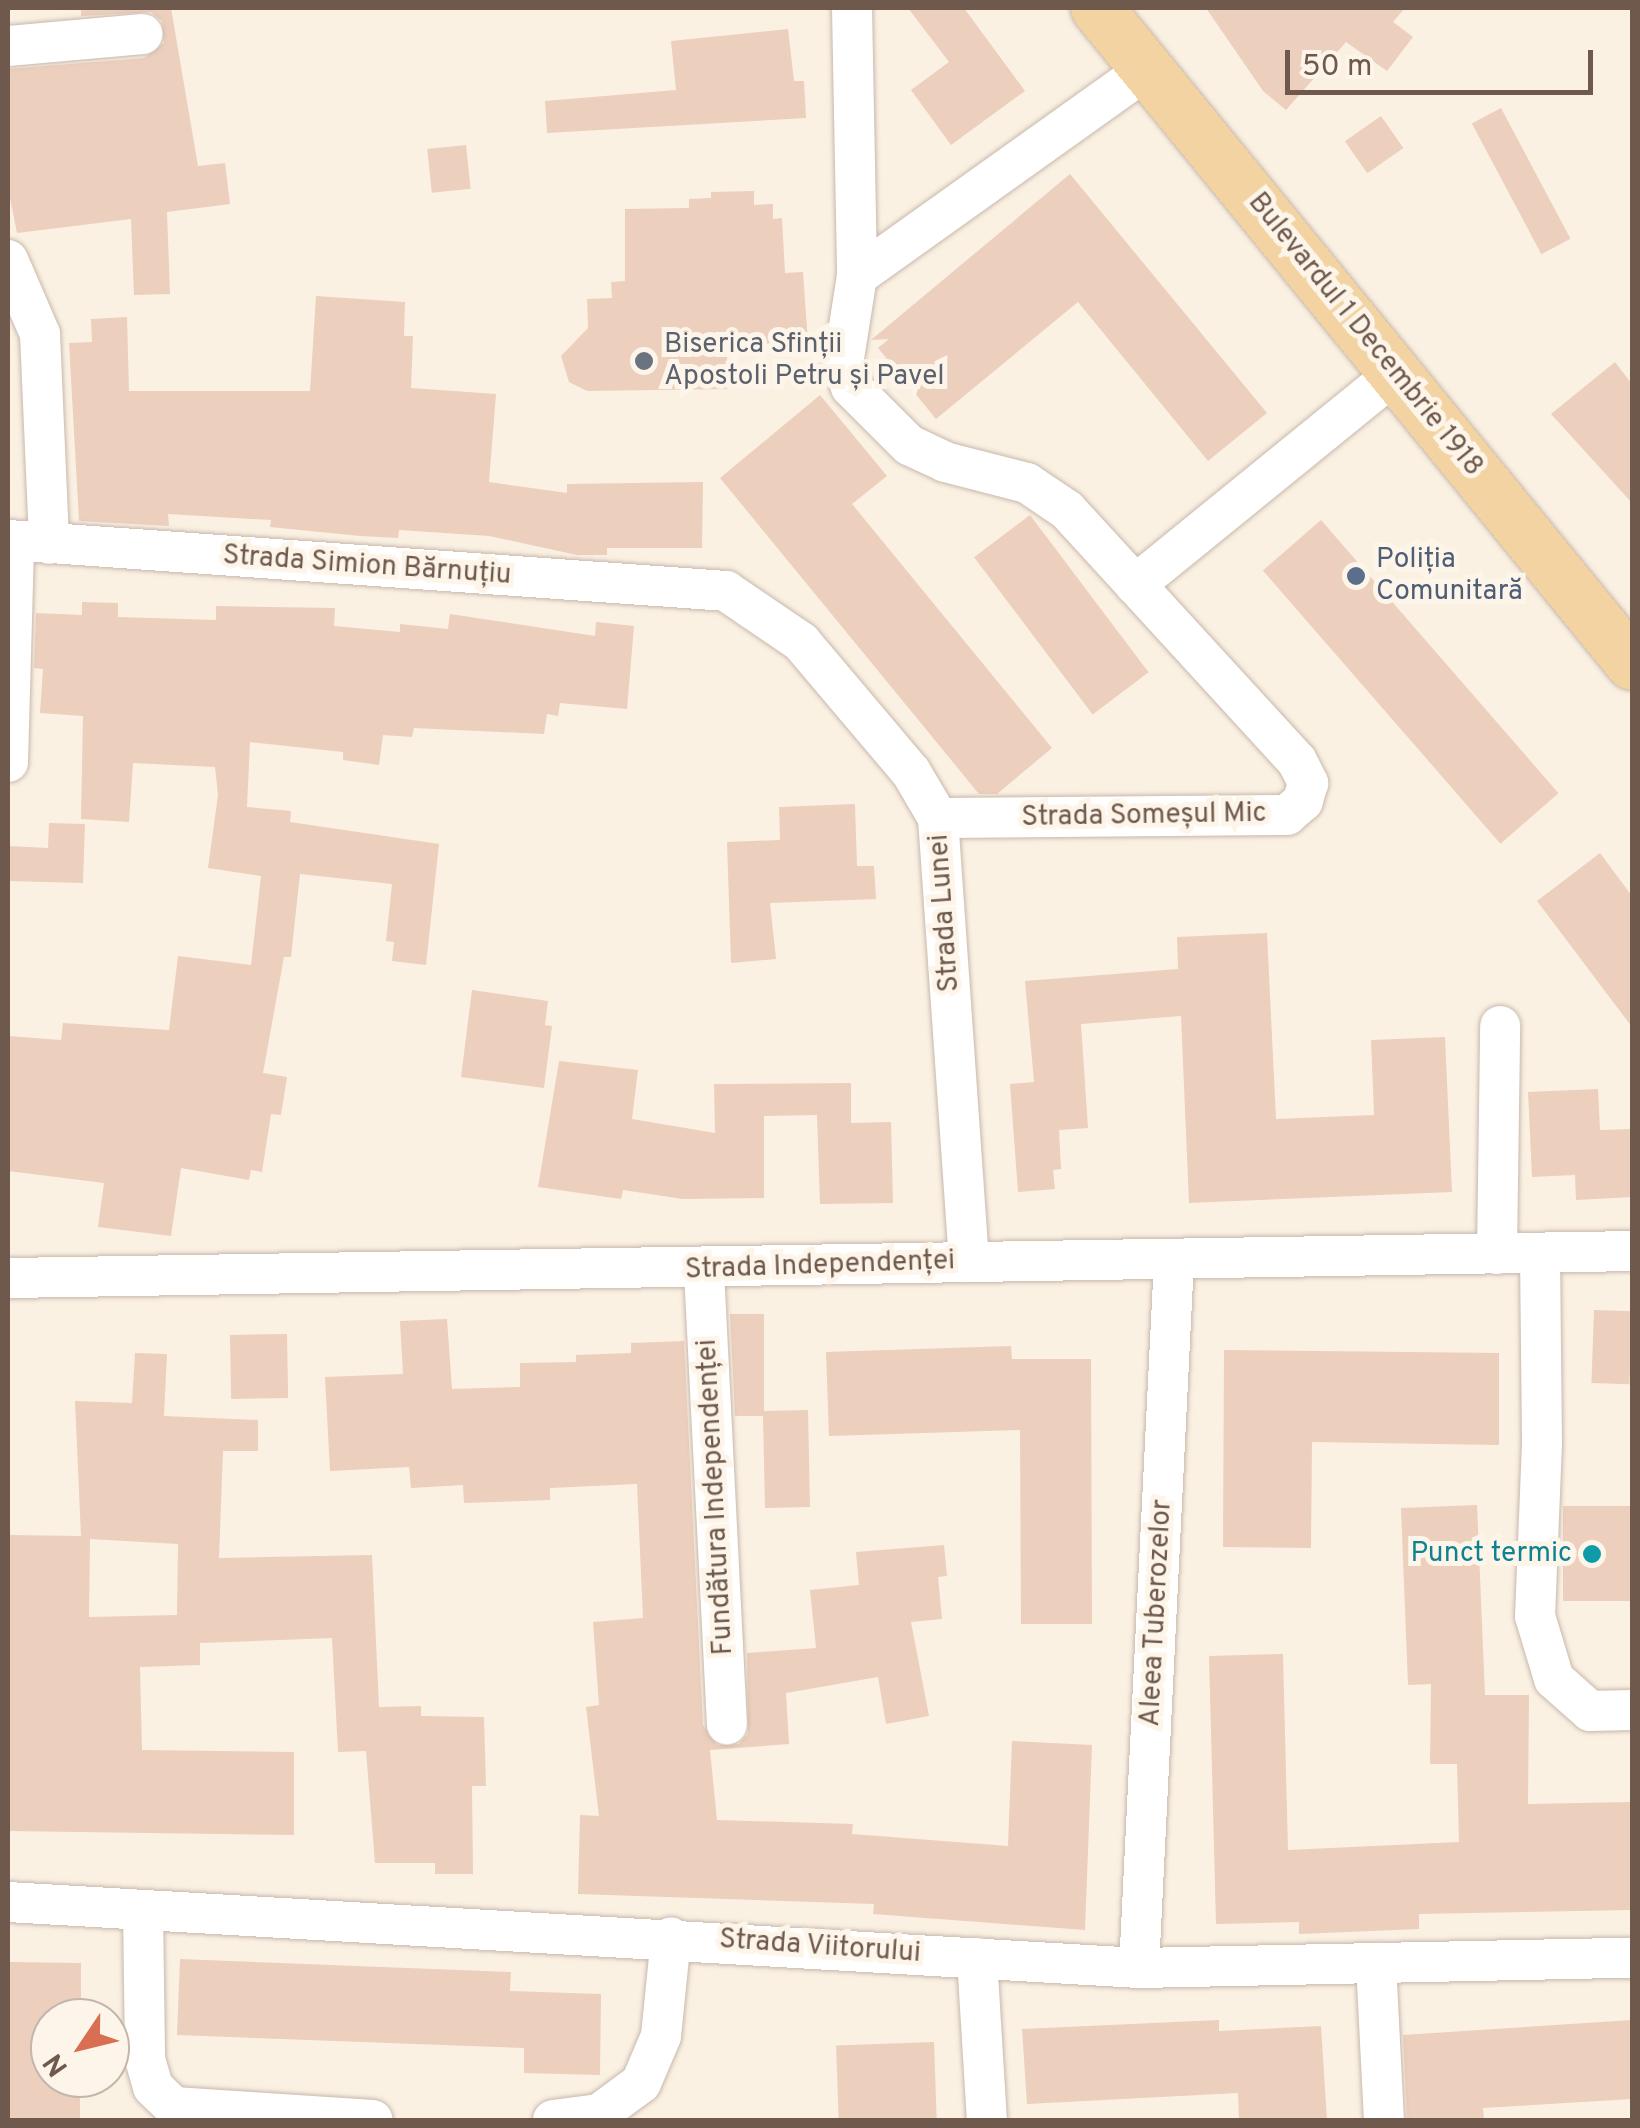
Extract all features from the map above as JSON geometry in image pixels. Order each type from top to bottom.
[{"type":"main road","name":"Bulevardul 1 Decembrie 1918","points":[[1097,8],[1632,664]]},
{"type":"street","points":[[852,8],[857,276]]},
{"type":"street","points":[[8,46],[142,34]]},
{"type":"street","points":[[857,276],[1147,69]]},
{"type":"street","points":[[8,260],[40,334],[8,762]]},
{"type":"street","name":"Strada Someșul Mic","points":[[857,276],[843,364],[851,387],[909,445],[945,462],[1027,483],[1067,510],[1297,761],[1308,783],[1303,801],[1287,815],[938,818]]},
{"type":"street","points":[[1135,585],[1396,372]]},
{"type":"street","name":"Strada Simion Bărnuțiu","points":[[24,542],[726,591]]},
{"type":"street","name":"Strada Lunei","points":[[726,591],[801,642],[853,697],[938,818],[969,1262]]},
{"type":"street","points":[[1497,1254],[1500,1026]]},
{"type":"street","name":"Strada Independenței","points":[[8,1278],[704,1270],[1632,1251]]},
{"type":"street","points":[[1540,1254],[1535,1616],[1554,1680],[1590,1711],[1632,1710]]},
{"type":"street","name":"Aleea Tuberozelor","points":[[1139,1968],[1174,1259]]},
{"type":"street","name":"Fundătura Independenței","points":[[704,1270],[726,1724]]},
{"type":"street","name":"Strada Viitorului","points":[[8,1902],[1139,1968],[1632,1958]]},
{"type":"street","points":[[143,1910],[145,2059],[153,2087],[174,2107],[373,2120]]},
{"type":"street","points":[[553,2120],[599,2114],[640,2083],[661,2036],[671,1938]]},
{"type":"street","points":[[977,1958],[987,2120]]},
{"type":"street","points":[[1376,1963],[1384,2120]]},
{"type":"building","points":[[81,8],[171,8],[198,166],[225,163],[230,204],[167,212],[170,294],[134,295],[131,219],[17,233],[8,188],[8,69],[144,58],[164,43],[162,21],[151,12],[81,16]]},
{"type":"building","points":[[908,8],[964,8],[1025,91],[951,145],[911,90],[949,62]]},
{"type":"building","points":[[1206,8],[1405,8],[1393,22],[1413,37],[1387,71],[1346,42],[1286,110],[1263,91]]},
{"type":"building","points":[[788,29],[794,81],[804,81],[806,118],[547,133],[545,101],[676,90],[671,41]]},
{"type":"building","points":[[1501,108],[1570,239],[1541,254],[1472,123]]},
{"type":"building","points":[[1381,116],[1403,148],[1367,173],[1345,141]]},
{"type":"building","points":[[466,145],[471,189],[432,193],[427,149]]},
{"type":"building","points":[[1070,174],[1267,413],[1208,461],[1078,302],[936,419],[878,348],[889,339],[871,340]]},
{"type":"building","points":[[754,191],[754,205],[773,204],[773,219],[782,218],[785,273],[803,272],[808,342],[727,346],[727,389],[587,391],[569,382],[561,356],[588,328],[587,299],[612,298],[611,282],[625,281],[625,209],[689,208],[689,199],[711,198],[711,192]]},
{"type":"building","points":[[316,296],[405,302],[404,336],[413,336],[411,388],[496,394],[489,482],[567,493],[567,484],[703,482],[702,548],[607,548],[607,555],[577,555],[489,536],[399,530],[398,538],[360,536],[270,527],[271,520],[168,514],[169,526],[79,521],[69,343],[92,342],[91,319],[127,317],[129,391],[310,391]]},
{"type":"building","points":[[1615,362],[1632,384],[1632,503],[1551,414]]},
{"type":"building","points":[[820,395],[887,476],[852,504],[1052,748],[997,794],[979,794],[720,478]]},
{"type":"building","points":[[1030,515],[1149,672],[1093,714],[974,557]]},
{"type":"building","points":[[1321,520],[1558,793],[1500,844],[1263,571]]},
{"type":"building","points":[[82,602],[118,603],[118,617],[216,620],[216,606],[335,608],[334,626],[400,632],[400,624],[448,629],[450,614],[595,636],[596,622],[634,626],[627,709],[560,703],[558,716],[547,714],[544,734],[414,728],[412,737],[383,735],[379,765],[343,760],[343,752],[250,742],[247,807],[291,811],[290,822],[439,844],[426,965],[392,961],[394,942],[386,941],[392,884],[300,874],[291,957],[284,957],[263,1073],[287,1077],[281,1115],[271,1114],[262,1172],[251,1170],[249,1180],[181,1168],[171,1236],[98,1227],[104,1183],[8,1171],[8,1036],[61,1040],[63,1023],[169,1030],[178,956],[251,965],[261,876],[208,868],[218,795],[215,767],[133,763],[129,822],[81,819],[83,716],[40,713],[43,669],[34,668],[36,613],[82,615]]},
{"type":"building","points":[[855,804],[857,866],[874,866],[876,899],[770,903],[776,959],[731,963],[727,842],[780,840],[779,807]]},
{"type":"building","points":[[49,823],[85,824],[83,883],[8,881],[8,846],[48,848]]},
{"type":"building","points":[[1600,853],[1632,896],[1632,1027],[1537,901]]},
{"type":"building","points":[[1267,933],[1276,1119],[1374,1115],[1371,1040],[1445,1037],[1452,1192],[1189,1203],[1181,1016],[1081,1024],[1088,1128],[1059,1130],[1061,1169],[1053,1170],[1055,1189],[1018,1192],[1010,1084],[1034,1082],[1025,981],[1178,969],[1177,937]]},
{"type":"building","points":[[472,990],[548,1001],[545,1025],[552,1026],[544,1088],[461,1077]]},
{"type":"building","points":[[559,1061],[638,1070],[632,1119],[715,1133],[714,1084],[851,1083],[851,1123],[891,1122],[893,1203],[820,1204],[817,1115],[764,1116],[764,1198],[683,1199],[623,1190],[621,1199],[538,1187]]},
{"type":"building","points":[[1598,1089],[1600,1130],[1632,1129],[1632,1197],[1576,1200],[1575,1175],[1532,1177],[1528,1092]]},
{"type":"building","points":[[1594,1310],[1632,1311],[1629,1384],[1591,1383]]},
{"type":"building","points":[[730,1314],[764,1314],[764,1411],[808,1410],[810,1507],[765,1508],[763,1416],[735,1416]]},
{"type":"building","points":[[447,1319],[452,1389],[520,1387],[520,1363],[576,1362],[576,1355],[631,1353],[631,1343],[684,1341],[703,1725],[717,1745],[739,1744],[748,1734],[747,1653],[816,1648],[810,1590],[859,1585],[856,1552],[944,1545],[947,1576],[938,1577],[942,1619],[911,1622],[929,1716],[886,1724],[878,1677],[786,1693],[789,1744],[710,1750],[717,1820],[853,1824],[852,1834],[1008,1846],[1012,1741],[1092,1745],[1085,1930],[873,1914],[874,1904],[578,1894],[580,1815],[599,1816],[586,1707],[599,1705],[593,1622],[643,1618],[637,1484],[550,1488],[550,1500],[464,1503],[463,1485],[411,1488],[409,1467],[330,1471],[325,1377],[403,1374],[400,1321]]},
{"type":"building","points":[[287,1334],[288,1398],[231,1399],[230,1335]]},
{"type":"building","points":[[1011,1346],[1012,1359],[1091,1359],[1092,1624],[1021,1624],[1020,1430],[829,1436],[826,1352]]},
{"type":"building","points":[[1224,1350],[1499,1353],[1499,1445],[1312,1442],[1311,1548],[1223,1547]]},
{"type":"building","points":[[135,1353],[167,1354],[164,1416],[258,1420],[258,1451],[223,1451],[219,1558],[372,1555],[379,1707],[421,1706],[421,1716],[484,1717],[486,1786],[472,1786],[473,1874],[435,1874],[435,1863],[375,1863],[366,1751],[338,1752],[332,1638],[200,1643],[200,1665],[140,1667],[142,1750],[294,1752],[294,1835],[8,1831],[8,1535],[81,1536],[75,1401],[132,1403]],"holes":[[[90,1539],[178,1544],[177,1615],[89,1617]]]},
{"type":"building","points":[[1477,1505],[1485,1695],[1529,1695],[1528,1804],[1632,1802],[1632,1910],[1419,1914],[1419,1929],[1299,1934],[1299,1922],[1216,1924],[1209,1656],[1283,1654],[1288,1850],[1459,1842],[1457,1764],[1430,1764],[1431,1684],[1408,1685],[1401,1508]]},
{"type":"building","name":"Punct termic","points":[[1563,1506],[1632,1506],[1632,1601],[1563,1601]]},
{"type":"building","points":[[180,1959],[511,1972],[510,1991],[601,1994],[600,2075],[524,2073],[524,2048],[177,2035]]},
{"type":"building","points":[[9,1962],[81,1963],[81,1998],[30,1998],[30,2098],[80,2098],[80,2120],[8,2120]]},
{"type":"building","points":[[1219,2020],[1219,2031],[1321,2026],[1327,2120],[1239,2120],[1238,2093],[1027,2104],[1022,2029]]},
{"type":"building","points":[[1632,2020],[1632,2099],[1483,2108],[1484,2120],[1407,2120],[1403,2035]]},
{"type":"building","points":[[934,2042],[937,2120],[839,2120],[836,2045]]},
{"type":"place","name":"Biserica Sfinții Apostoli Petru și Pavel","points":[[644,361]]},
{"type":"place","name":"Poliția Comunitară","points":[[1356,576]]},
{"type":"place","name":"Punct termic","points":[[1592,1554]]}]
